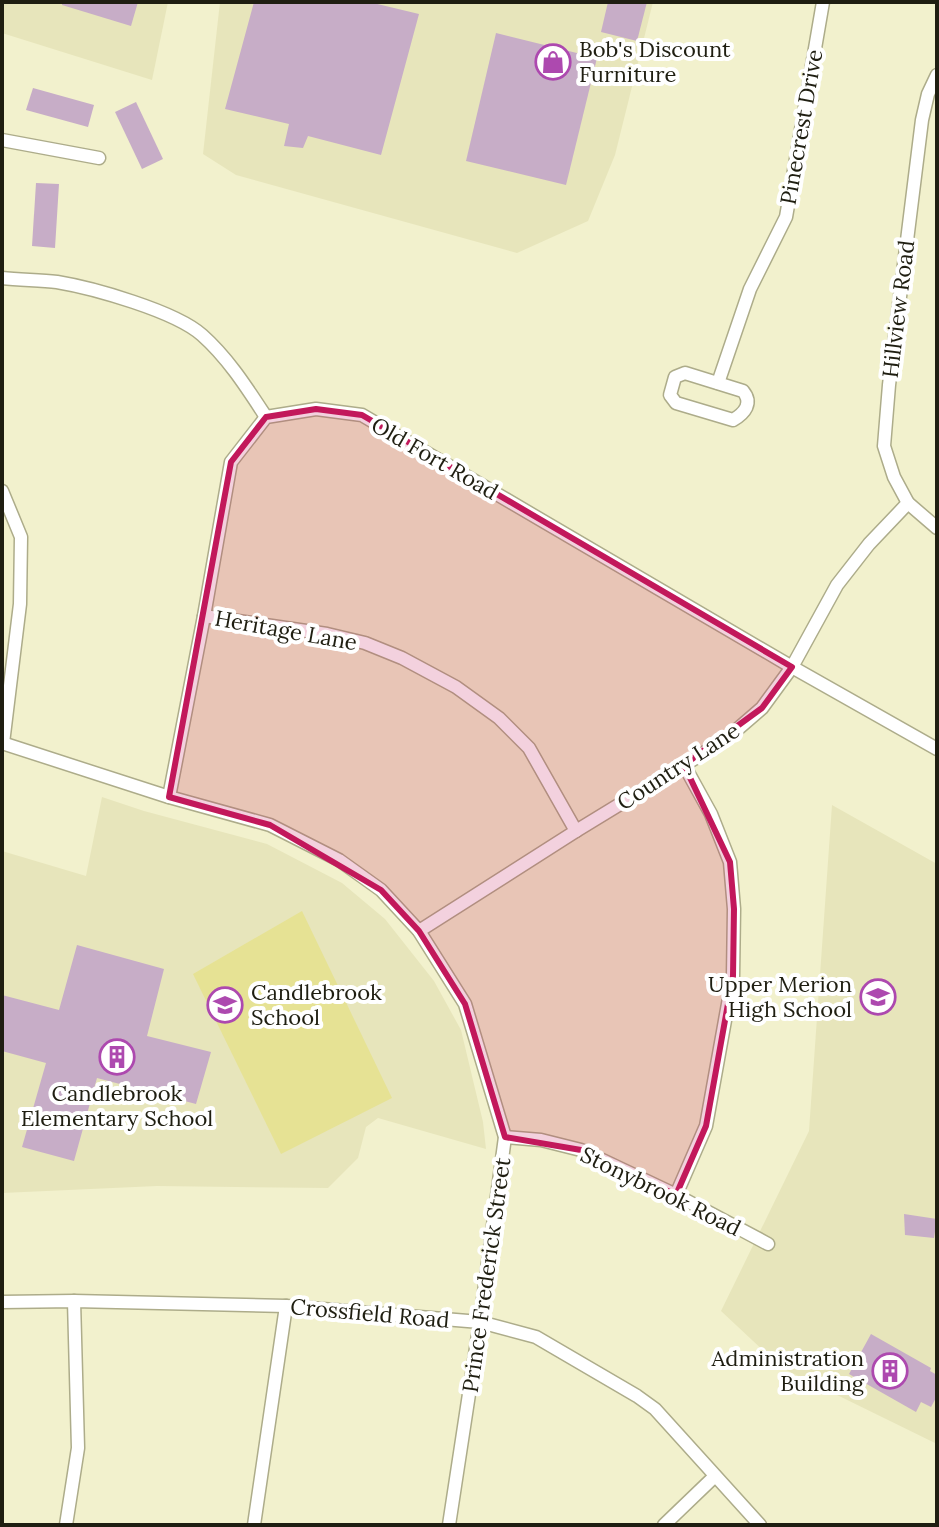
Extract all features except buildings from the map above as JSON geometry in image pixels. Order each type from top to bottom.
[{"type":"street","name":"Pinecrest Drive","points":[[718,383],[750,289],[786,217],[823,2]]},
{"type":"street","name":"Hillview Road","points":[[937,75],[928,94],[922,120],[884,446],[894,477],[908,503],[937,528]]},
{"type":"street","points":[[2,140],[99,158]]},
{"type":"street","points":[[2,278],[58,282],[158,310],[200,333],[234,368],[266,417],[231,462],[169,797]]},
{"type":"street","points":[[685,373],[718,383],[743,391],[748,405],[744,414],[733,420],[676,403],[670,395],[675,377],[685,373]]},
{"type":"street","name":"Old Fort Road","points":[[266,417],[316,409],[362,415],[937,749]]},
{"type":"street","points":[[2,491],[21,537],[20,604],[3,743]]},
{"type":"street","name":"Country Lane","points":[[419,931],[725,740],[762,708],[792,667],[837,585],[869,544],[908,503]]},
{"type":"street","name":"Heritage Lane","points":[[204,616],[327,634],[365,643],[402,658],[456,687],[499,718],[529,748],[576,831]]},
{"type":"street","name":"Prince Frederick Street","points":[[3,743],[169,797],[270,825],[339,860],[381,890],[419,931],[465,1004],[505,1137],[449,1525]]},
{"type":"street","points":[[676,1195],[706,1126],[733,976],[734,935],[730,862],[711,814],[684,765]]},
{"type":"street","name":"Stonybrook Road","points":[[505,1137],[541,1140],[581,1150],[676,1195],[768,1244]]},
{"type":"street","points":[[66,1525],[78,1448],[74,1301]]},
{"type":"street","name":"Crossfield Road","points":[[2,1302],[286,1306],[480,1322],[536,1337],[655,1409],[760,1525]]},
{"type":"street","points":[[254,1525],[286,1306]]},
{"type":"street","points":[[664,1525],[715,1476]]},
{"type":"highlighted area","points":[[316,409],[362,415],[792,667],[762,708],[684,765],[730,862],[734,909],[733,976],[706,1126],[676,1195],[581,1150],[505,1137],[465,1004],[419,931],[381,890],[270,825],[169,797],[231,462],[266,417]]},
{"type":"shaded area","points":[[2,2],[168,2],[152,80],[2,33]]},
{"type":"shaded area","points":[[220,2],[653,2],[615,155],[588,221],[517,253],[236,175],[203,154]]},
{"type":"shaded area","name":"Candlebrook School","points":[[102,797],[267,844],[342,883],[385,919],[434,981],[461,1030],[483,1122],[486,1149],[378,1118],[366,1127],[358,1158],[328,1188],[157,1186],[2,1193],[2,851],[86,876]]},
{"type":"shaded area","name":"Upper Merion High School","points":[[832,805],[937,864],[937,1444],[782,1368],[721,1311],[809,1131]]},
{"type":"shaded area","points":[[302,911],[392,1098],[281,1154],[193,974]]},
{"type":"place","name":"Bob's Discount Furniture","points":[[553,62]]},
{"type":"place","name":"Upper Merion High School","points":[[878,997]]},
{"type":"place","name":"Candlebrook School","points":[[225,1005]]},
{"type":"place","name":"Candlebrook Elementary School","points":[[117,1057]]},
{"type":"place","name":"Administration Building","points":[[890,1371]]}]
